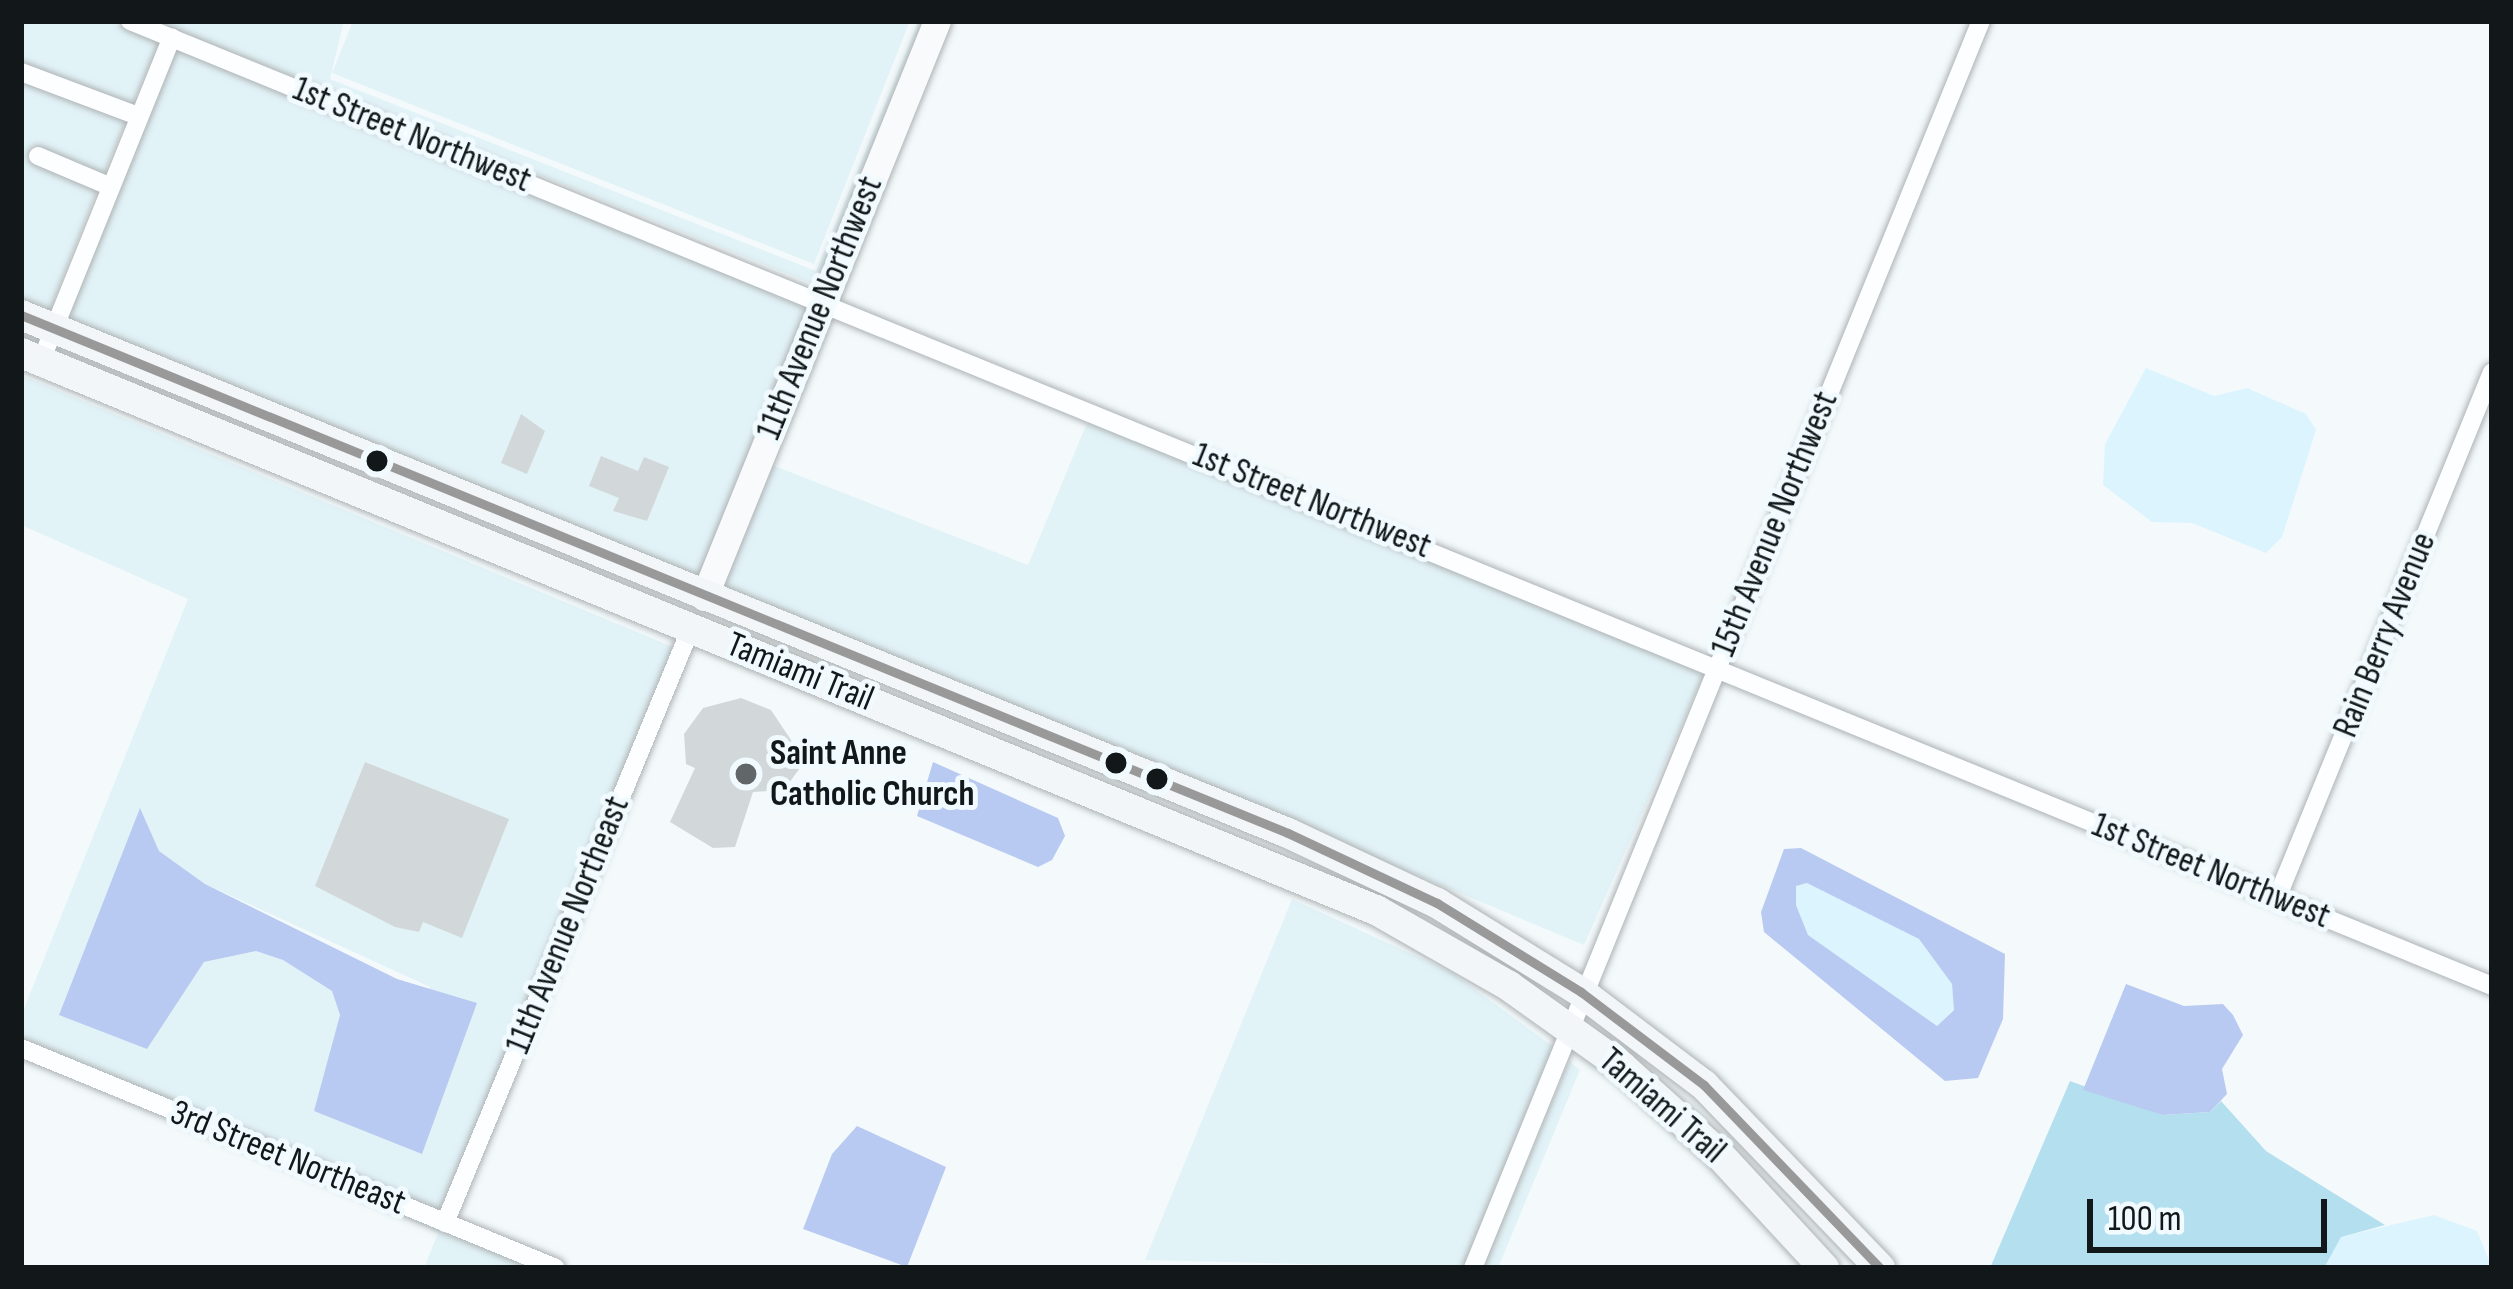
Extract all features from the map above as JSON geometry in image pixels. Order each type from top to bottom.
[{"type":"main road","name":"Tamiami Trail","points":[[21,316],[1249,817],[1437,903],[1581,992],[1760,1136],[1880,1268]]},
{"type":"main road","name":"Tamiami Trail","points":[[31,357],[1234,849],[1429,938],[1570,1028],[1688,1124],[1824,1268]]},
{"type":"main road","points":[[652,612],[704,596]]},
{"type":"main road","points":[[691,628],[718,620],[759,635],[785,629]]},
{"type":"main road","points":[[1040,770],[1053,737]]},
{"type":"main road","points":[[1234,849],[1249,817]]},
{"type":"street","name":"1st Street Northwest","points":[[130,21],[824,298],[2492,986]]},
{"type":"street","name":"11th Avenue Northwest","points":[[704,596],[937,21]]},
{"type":"street","name":"15th Avenue Northwest","points":[[1473,1268],[1581,992],[1981,21]]},
{"type":"street","points":[[31,357],[53,329],[172,38]]},
{"type":"street","points":[[21,72],[138,116]]},
{"type":"street","points":[[38,155],[109,186]]},
{"type":"street","name":"Rain Berry Avenue","points":[[2277,898],[2492,371]]},
{"type":"street","name":"11th Avenue Northeast","points":[[445,1223],[691,628]]},
{"type":"street","name":"3rd Street Northeast","points":[[21,1048],[556,1268]]},
{"type":"shaded area","points":[[21,21],[108,21],[160,42],[132,105],[21,63]]},
{"type":"shaded area","points":[[154,21],[344,21],[330,79],[816,271],[919,21],[927,21],[818,286]]},
{"type":"shaded area","points":[[353,21],[910,21],[814,264],[332,73]]},
{"type":"shaded area","points":[[177,49],[812,302],[701,577],[67,320]]},
{"type":"shaded area","points":[[21,81],[126,120],[104,174],[32,145],[27,160],[97,190],[49,313],[21,302]]},
{"type":"shaded area","points":[[2146,368],[2214,396],[2247,388],[2306,414],[2316,430],[2282,537],[2266,553],[2192,523],[2152,522],[2103,485],[2105,444]]},
{"type":"shaded area","points":[[21,375],[673,647],[440,1212],[21,1039],[21,1016],[188,599],[21,525]],"holes":[[[139,810],[159,851],[205,884],[430,987],[315,1111],[340,1015],[332,991],[283,960],[256,951],[204,962],[147,1049],[132,831]]]},
{"type":"shaded area","points":[[1089,418],[1704,674],[1584,945],[719,584],[767,463],[1028,565]]},
{"type":"shaded area","points":[[933,762],[1058,818],[1065,836],[1052,860],[1038,867],[917,816]]},
{"type":"shaded area","points":[[140,808],[159,851],[205,884],[397,979],[477,1003],[422,1154],[314,1111],[340,1015],[332,991],[283,960],[256,951],[204,962],[147,1049],[59,1015]]},
{"type":"shaded area","points":[[1801,848],[2005,954],[2003,1019],[1978,1078],[1945,1081],[1764,932],[1761,912],[1784,849]],"holes":[[[1807,883],[1919,939],[1952,984],[1954,1010],[1937,1026],[1808,935],[1796,905],[1796,886]]]},
{"type":"shaded area","points":[[1807,883],[1919,939],[1952,984],[1954,1009],[1937,1026],[1808,935],[1796,905],[1796,886]]},
{"type":"shaded area","points":[[1292,899],[1451,972],[1554,1047],[1463,1268],[1145,1260]]},
{"type":"shaded area","points":[[2126,984],[2184,1006],[2223,1004],[2233,1015],[2243,1035],[2222,1069],[2227,1094],[2210,1112],[2163,1115],[2083,1090]]},
{"type":"shaded area","points":[[1569,1061],[1580,1070],[1498,1268],[1483,1268]]},
{"type":"shaded area","points":[[2070,1081],[2163,1115],[2210,1112],[2221,1101],[2266,1151],[2385,1225],[2341,1237],[2324,1268],[1990,1268]]},
{"type":"shaded area","points":[[857,1126],[946,1167],[907,1267],[803,1229],[832,1154]]},
{"type":"shaded area","points":[[385,1207],[535,1268],[424,1268],[438,1233]]},
{"type":"shaded area","points":[[2434,1215],[2477,1231],[2492,1268],[2324,1268],[2340,1237]]},
{"type":"building","points":[[521,414],[545,431],[527,474],[501,463]]},
{"type":"building","points":[[601,456],[638,471],[644,457],[669,467],[647,521],[613,511],[619,498],[589,486]]},
{"type":"building","name":"Saint Anne Catholic Church","points":[[741,698],[771,710],[805,761],[784,790],[753,792],[735,847],[713,848],[670,822],[695,768],[686,764],[684,734],[703,708]]},
{"type":"building","points":[[365,762],[509,819],[462,938],[423,922],[419,932],[395,927],[315,886]]},
{"type":"transit line","points":[[21,315],[1288,833],[1437,903],[1581,992],[1704,1085],[1880,1268]]},
{"type":"place","name":"Saint Anne Catholic Church","points":[[746,774]]}]
